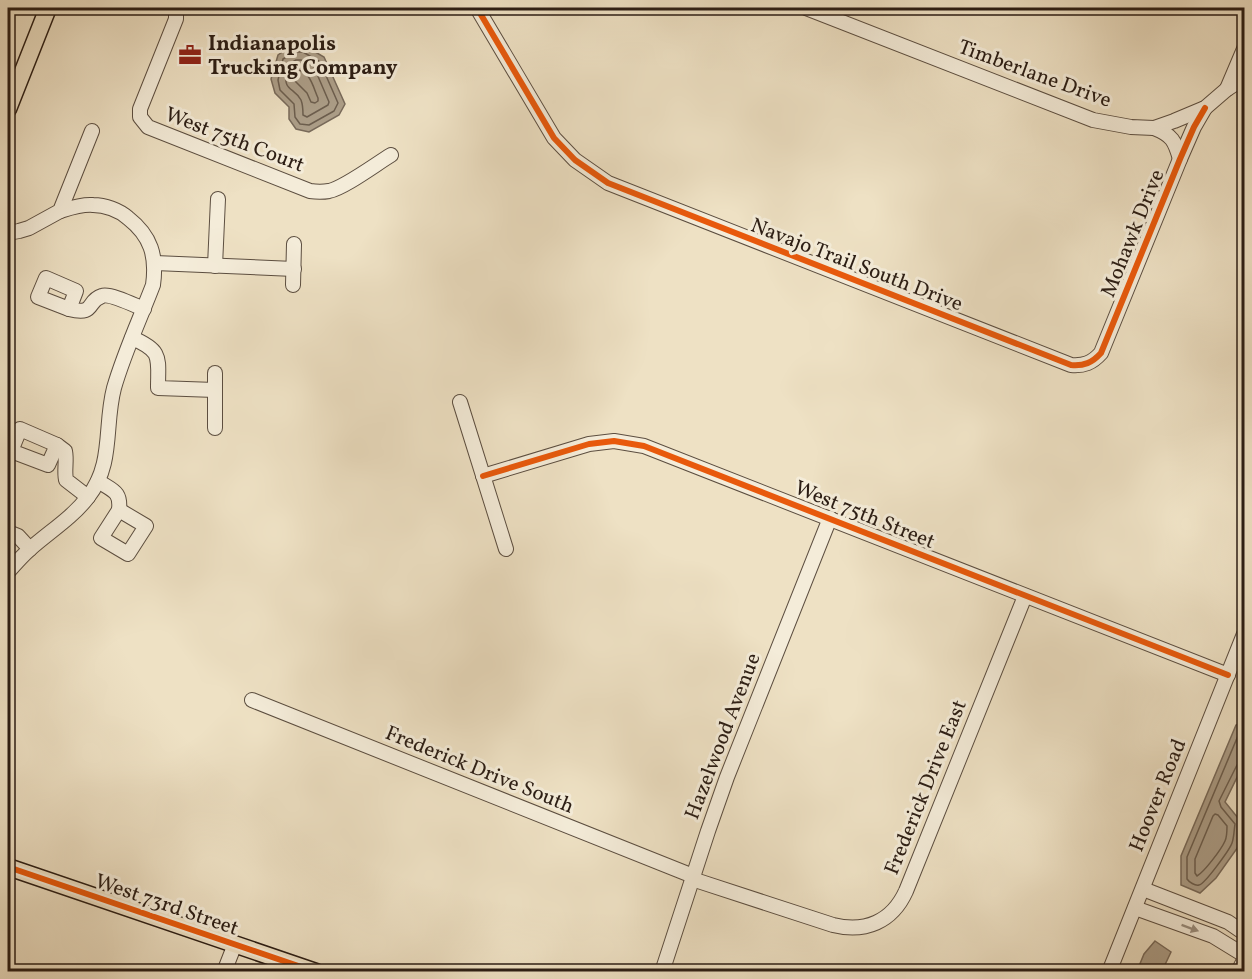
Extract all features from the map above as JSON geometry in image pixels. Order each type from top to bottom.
[{"type":"main road","points":[[8,109],[48,8]]},
{"type":"main road","name":"West 73rd Street","points":[[8,867],[316,972]]},
{"type":"street","name":"West 75th Court","points":[[175,8],[176,19],[140,109],[140,117],[148,127],[310,191],[318,192],[340,188],[391,155]]},
{"type":"street","name":"Navajo Trail South Drive","points":[[477,8],[554,138],[574,160],[608,183],[1071,365],[1085,365]]},
{"type":"street","name":"Timberlane Drive","points":[[806,8],[1093,120],[1131,127],[1154,128],[1205,108],[1227,89],[1245,78]]},
{"type":"street","points":[[1227,89],[1245,49]]},
{"type":"street","name":"Mohawk Drive","points":[[1085,365],[1094,361],[1101,353],[1180,159],[1205,108]]},
{"type":"street","points":[[1154,128],[1171,138],[1180,159]]},
{"type":"street","points":[[60,211],[92,131]]},
{"type":"street","points":[[215,266],[218,199]]},
{"type":"street","points":[[8,233],[29,228],[69,208],[93,205],[108,207],[122,213],[145,234],[150,243],[155,264],[153,285],[113,390],[106,457],[98,481],[88,497],[72,514],[30,549],[8,572]]},
{"type":"street","points":[[293,285],[294,244]]},
{"type":"street","points":[[155,264],[294,269]]},
{"type":"street","points":[[69,309],[83,311],[90,308],[102,296],[108,295],[144,309]]},
{"type":"street","points":[[132,338],[148,344],[156,353],[158,388],[215,390]]},
{"type":"street","points":[[215,373],[215,428]]},
{"type":"street","points":[[460,402],[506,549]]},
{"type":"street","name":"West 75th Street","points":[[483,476],[589,444],[624,441],[644,446],[1228,675]]},
{"type":"street","points":[[57,445],[65,451],[66,480],[88,497]]},
{"type":"street","points":[[98,481],[118,494],[119,510]]},
{"type":"street","name":"Hazelwood Avenue","points":[[662,972],[727,777],[830,518]]},
{"type":"street","points":[[8,532],[18,536],[30,549]]},
{"type":"street","name":"Frederick Drive East","points":[[812,918],[846,928],[869,926],[885,918],[900,903],[1025,596]]},
{"type":"street","name":"Hoover Road","points":[[1109,972],[1245,634]]},
{"type":"street","name":"Frederick Drive South","points":[[252,700],[693,878],[812,918]]},
{"type":"street","points":[[1143,889],[1228,922],[1245,933]]},
{"type":"street","points":[[1135,908],[1213,936],[1245,955]]},
{"type":"street","points":[[224,972],[234,945]]},
{"type":"street","points":[[1238,972],[1245,960]]},
{"type":"water","points":[[293,45],[305,46],[324,57],[345,104],[339,115],[309,132],[296,129],[289,119],[289,107],[275,93],[271,79],[278,55]]},
{"type":"water","points":[[1244,721],[1244,763],[1225,802],[1242,823],[1238,847],[1216,878],[1200,893],[1181,885],[1181,856],[1236,725]]},
{"type":"water","points":[[1155,941],[1171,952],[1162,971],[1137,971],[1144,954]]},
{"type":"cycle path","points":[[477,8],[554,138],[575,160],[608,183],[1071,365],[1088,363],[1101,353],[1180,159],[1205,108]]},
{"type":"cycle path","points":[[483,476],[589,444],[614,441],[644,446],[1228,675]]},
{"type":"cycle path","points":[[8,867],[316,972]]},
{"type":"place","name":"Indianapolis Trucking Company","points":[[190,55]]}]
